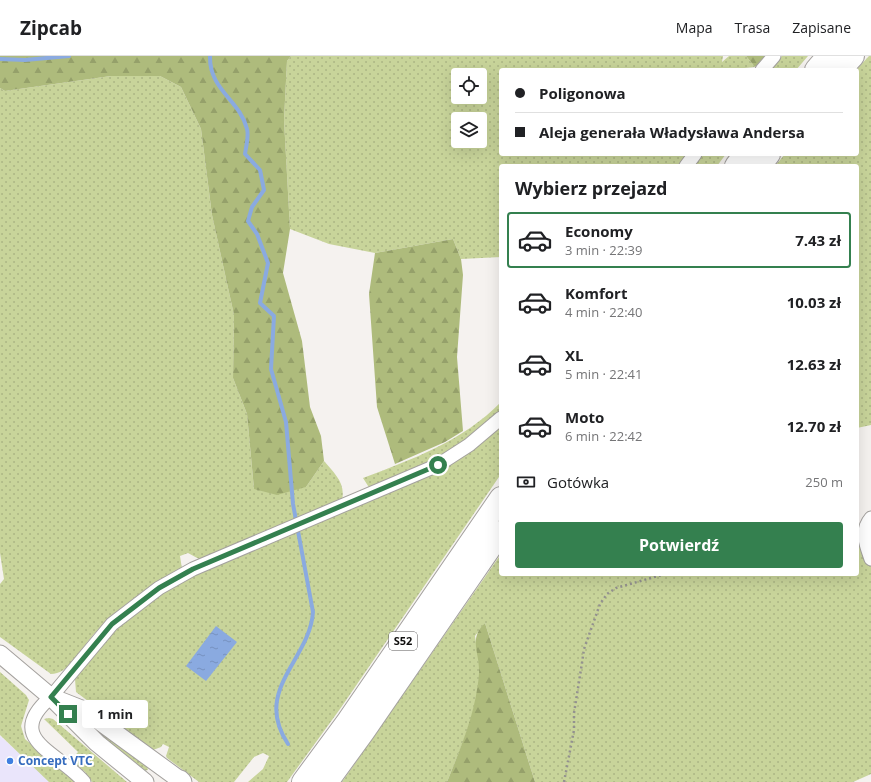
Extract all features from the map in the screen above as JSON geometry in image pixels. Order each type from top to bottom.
[{"type":"highway","points":[[818,68],[828,56]]},
{"type":"highway","points":[[842,68],[853,56]]},
{"type":"highway","name":"S52","points":[[303,782],[348,721],[499,501]]},
{"type":"highway","name":"S52","points":[[327,782],[364,731],[499,535]]},
{"type":"street","points":[[764,68],[774,56]]},
{"type":"street","points":[[84,782],[78,775],[38,743],[32,735],[31,726],[33,717],[39,708],[51,697],[103,634],[144,598],[193,569],[438,465],[469,445],[499,420]]},
{"type":"street","points":[[871,518],[866,524],[864,538],[871,559]]},
{"type":"street","points":[[0,654],[51,697],[97,743],[145,782]]},
{"type":"street","points":[[51,697],[84,710],[180,781]]},
{"type":"path","points":[[564,782],[574,730],[574,713],[582,662],[594,618],[600,604],[607,594],[616,588],[658,576]]},
{"type":"shaded area","name":"Concept VTC","points":[[0,736],[41,773],[49,782],[0,782]]},
{"type":"green space","points":[[0,56],[291,56],[287,61],[284,120],[290,229],[283,273],[302,341],[310,407],[321,436],[324,461],[306,487],[277,495],[254,489],[247,414],[233,378],[234,315],[212,215],[201,129],[181,87],[160,76],[111,76],[5,91],[0,88]]},
{"type":"green space","points":[[291,56],[723,56],[722,62],[729,56],[746,56],[755,67],[499,68],[499,156],[688,156],[682,164],[499,164],[499,257],[461,259],[453,239],[375,253],[329,244],[290,229],[284,120],[287,61]]},
{"type":"green space","points":[[746,56],[765,56],[755,67]]},
{"type":"green space","points":[[782,56],[808,56],[798,68],[772,68]]},
{"type":"green space","points":[[869,56],[871,56],[871,425],[859,428],[859,164],[777,164],[783,156],[859,156],[858,68]]},
{"type":"green space","points":[[111,76],[160,76],[181,87],[201,129],[212,215],[234,315],[233,378],[247,414],[254,489],[306,487],[324,461],[341,483],[343,494],[342,500],[226,549],[199,559],[188,553],[180,556],[182,569],[156,583],[120,609],[98,629],[73,662],[63,670],[51,674],[0,637],[0,584],[4,579],[0,553],[0,88],[5,91]]},
{"type":"green space","points":[[700,156],[724,156],[718,164],[694,164]]},
{"type":"green space","points":[[453,239],[461,259],[463,275],[457,357],[463,431],[445,442],[395,464],[377,407],[369,294],[375,253]]},
{"type":"green space","points":[[499,404],[499,413],[486,424],[456,446],[423,465],[370,489],[363,478],[436,448],[470,428]]},
{"type":"green space","points":[[499,427],[499,477],[340,709],[287,782],[248,782],[263,769],[269,756],[263,753],[254,757],[234,782],[199,782],[167,758],[166,756],[169,747],[163,744],[161,747],[153,750],[76,692],[75,679],[83,666],[113,631],[146,603],[194,575],[306,528]]},
{"type":"green space","points":[[859,525],[871,567],[871,774],[853,782],[535,782],[485,623],[475,636],[479,660],[479,678],[474,709],[447,782],[342,782],[499,557],[499,576],[859,576]]},
{"type":"green space","points":[[485,623],[535,782],[447,782],[467,729],[475,702],[479,674],[476,640],[480,629]]},
{"type":"green space","points":[[0,672],[26,695],[29,700],[21,726],[25,739],[76,782],[49,782],[0,735]]},
{"type":"green space","points":[[70,709],[147,766],[148,770],[143,771],[109,745]]},
{"type":"green space","points":[[44,719],[53,719],[127,782],[92,782],[85,772],[71,760],[78,752]]},
{"type":"water","points":[[216,626],[237,642],[206,681],[186,666]]},
{"type":"waterway","points":[[0,59],[25,60],[69,56]]},
{"type":"waterway","points":[[210,56],[214,78],[243,119],[248,132],[245,154],[260,170],[264,190],[252,207],[248,221],[257,234],[268,263],[260,303],[274,316],[271,369],[286,422],[293,504],[313,612],[310,629],[279,691],[276,707],[279,725],[288,744]]},
{"type":"place","name":"Concept VTC","points":[[10,761]]},
{"type":"route","points":[[68,714],[51,697],[112,624],[144,598],[193,569],[399,483],[438,465]]}]
